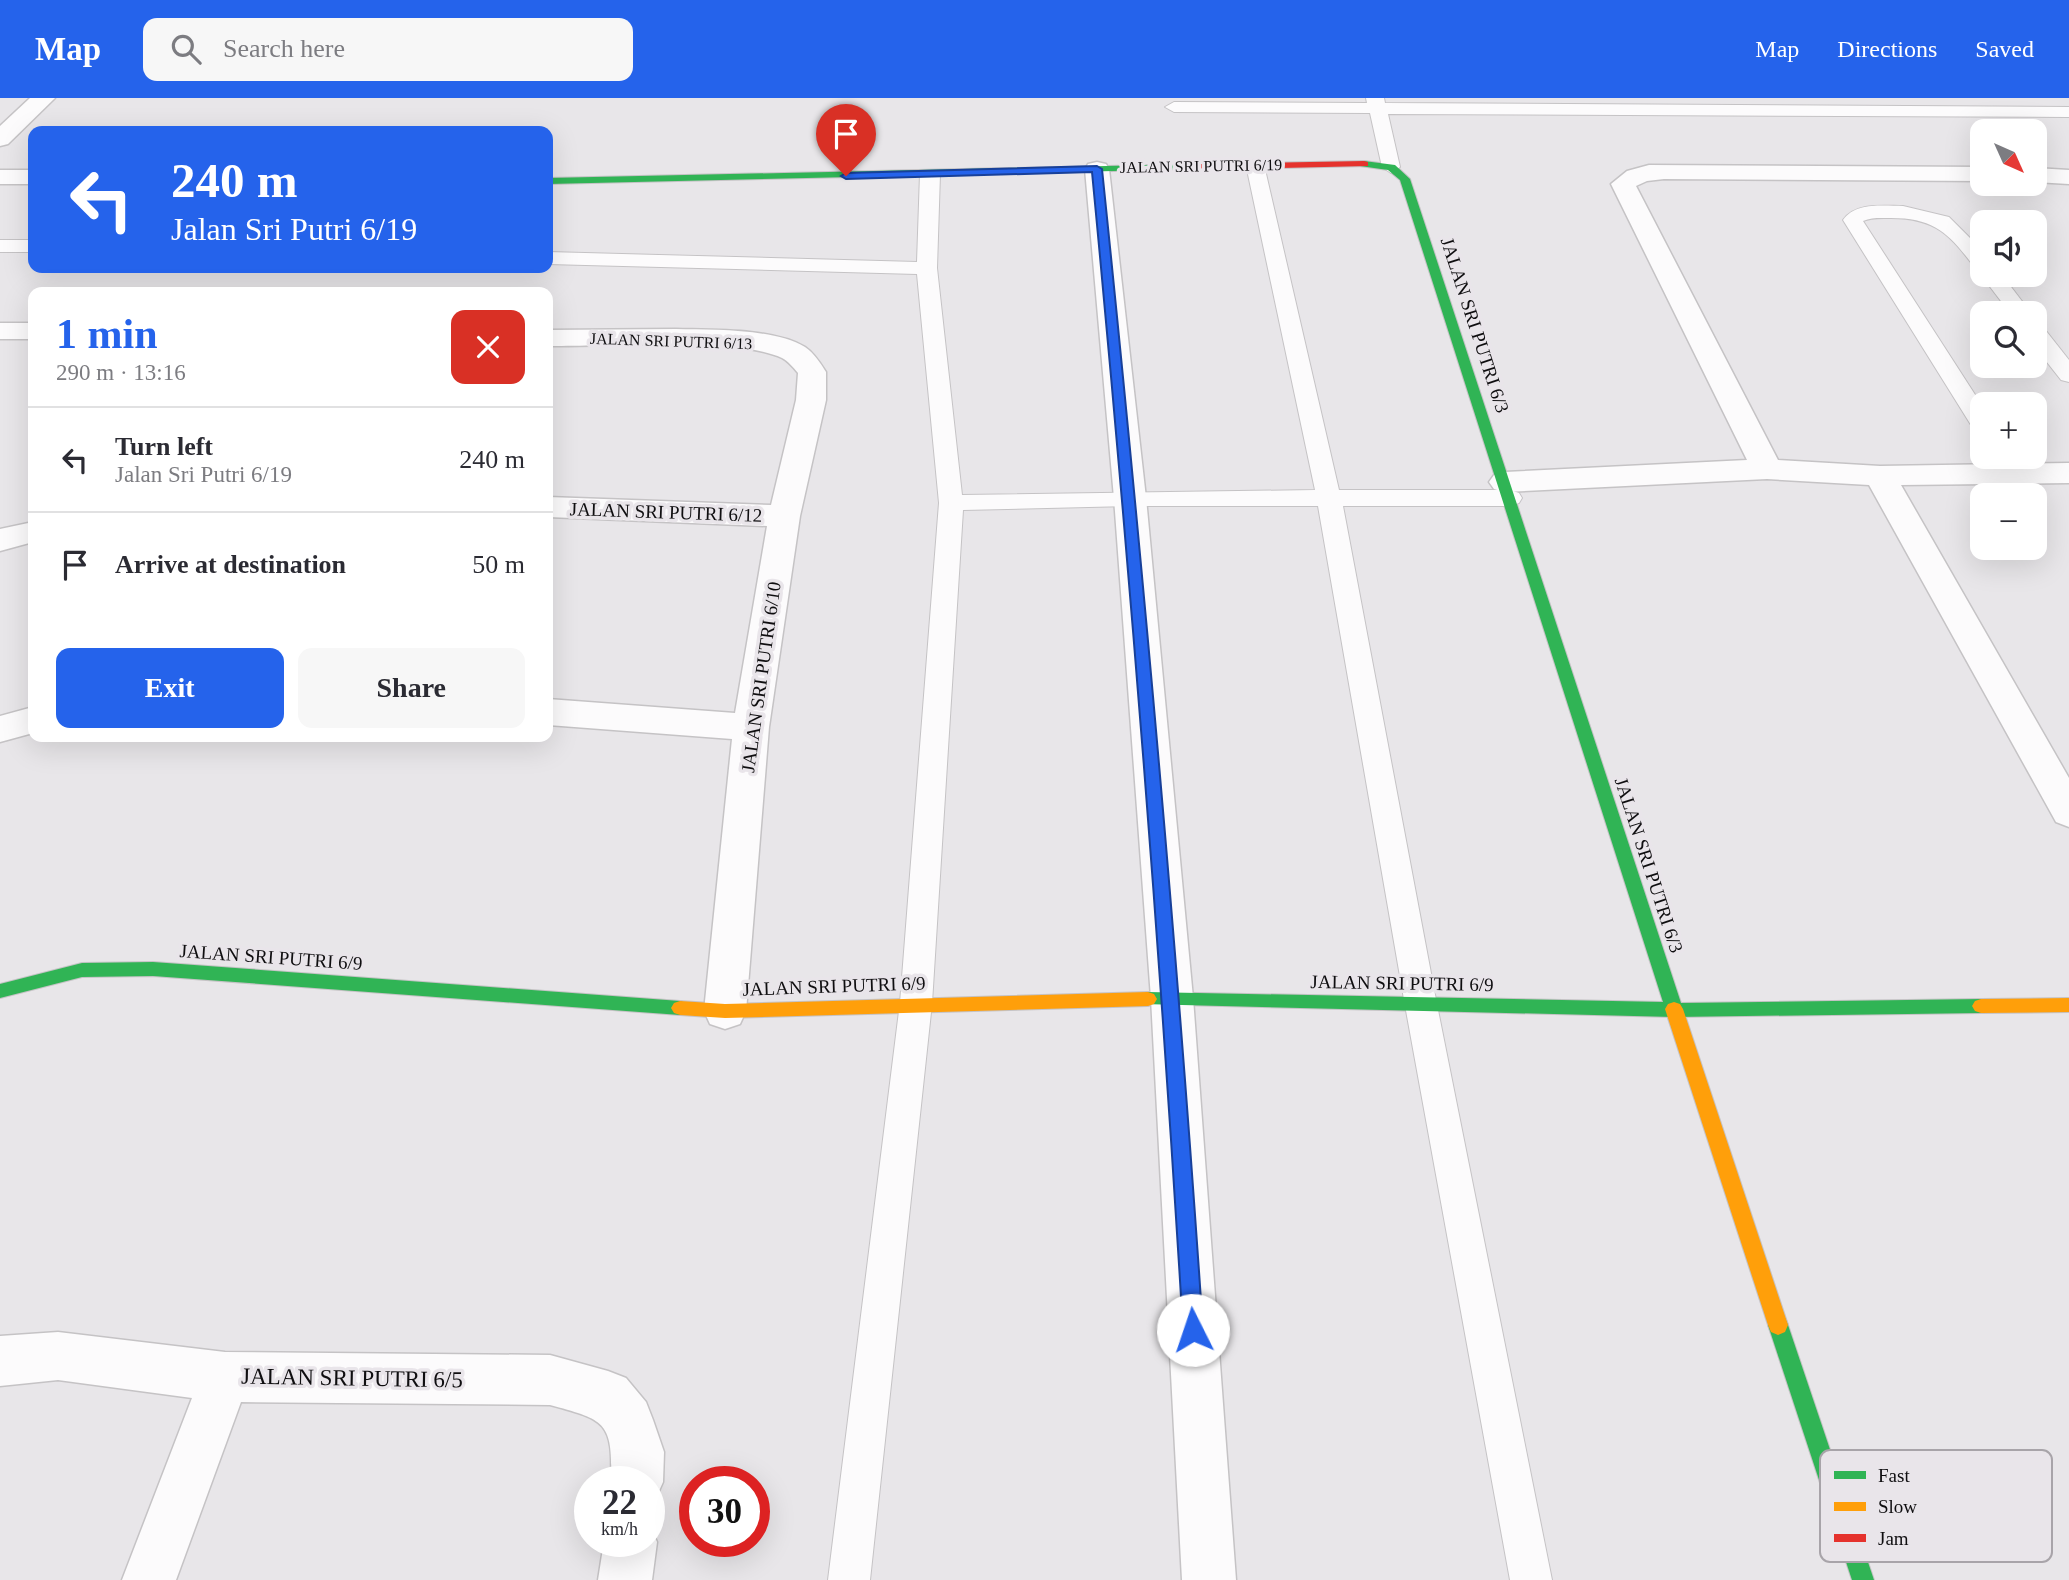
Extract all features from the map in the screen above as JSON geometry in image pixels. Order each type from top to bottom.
[{"type":"street","points":[[5,130],[43,98]]},
{"type":"street","name":"JALAN SRI PUTRI 6/19","points":[[553,181],[1357,163],[1391,167]]},
{"type":"street","name":"JALAN SRI PUTRI 6/3","points":[[1391,167],[1405,179],[1674,1010],[1820,1450]]},
{"type":"street","points":[[1097,169],[1130,498],[1172,998],[1209,1580]]},
{"type":"street","points":[[1767,469],[1623,184],[1632,177],[1660,172],[1970,174]]},
{"type":"street","points":[[2048,176],[2069,177]]},
{"type":"street","points":[[0,177],[28,177]]},
{"type":"street","points":[[0,331],[28,331]]},
{"type":"street","name":"JALAN SRI PUTRI 6/13","points":[[553,338],[718,340],[763,344],[794,353]]},
{"type":"street","name":"JALAN SRI PUTRI 6/10","points":[[725,1011],[751,727],[784,516],[811,400],[812,372],[794,353]]},
{"type":"street","points":[[1507,490],[1767,469],[1880,476],[1970,468]]},
{"type":"street","points":[[2039,469],[2069,473]]},
{"type":"street","points":[[1880,476],[2069,812]]},
{"type":"street","name":"JALAN SRI PUTRI 6/12","points":[[553,508],[784,516]]},
{"type":"street","points":[[0,540],[28,534]]},
{"type":"street","points":[[553,712],[751,727]]},
{"type":"street","points":[[0,729],[28,721]]},
{"type":"street","name":"JALAN SRI PUTRI 6/9","points":[[0,991],[82,970],[153,969],[725,1011],[916,1003],[1172,998],[1674,1010],[2069,1005]]},
{"type":"street","name":"JALAN SRI PUTRI 6/5","points":[[0,1362],[58,1356],[225,1377],[526,1380],[581,1386],[608,1396],[628,1420],[638,1452],[638,1466]]},
{"type":"street","points":[[149,1580],[225,1377]]},
{"type":"street","points":[[625,1580],[628,1557]]},
{"type":"street","name":"JALAN SRI PUTRI 6/3","points":[[1857,1562],[1863,1580]]},
{"type":"lane","points":[[1376,104],[1391,167]]},
{"type":"lane","points":[[1174,107],[1376,104],[2069,112]]},
{"type":"lane","points":[[1255,165],[1329,498],[1420,1005],[1531,1580]]},
{"type":"lane","points":[[849,1580],[916,1003],[951,503],[928,268],[930,174]]},
{"type":"lane","points":[[1970,248],[1957,232],[1930,214],[1863,213],[1853,220],[1856,229],[1970,405]]},
{"type":"lane","points":[[0,246],[28,246]]},
{"type":"lane","points":[[553,258],[928,268]]},
{"type":"lane","points":[[2000,287],[2012,301]]},
{"type":"lane","points":[[2047,347],[2069,375]]},
{"type":"lane","points":[[951,503],[1130,498],[1329,498],[1507,490]]},
{"type":"traffic: fast","points":[[1364,164],[1391,167],[1405,179],[1674,1009]]},
{"type":"traffic: fast","points":[[553,181],[1197,167]]},
{"type":"traffic: fast","points":[[0,991],[82,970],[153,969],[680,1008]]},
{"type":"traffic: fast","points":[[1148,999],[1674,1010],[1981,1006]]},
{"type":"traffic: fast","points":[[1778,1325],[1820,1451]]},
{"type":"traffic: fast","points":[[1857,1562],[1863,1580]]},
{"type":"traffic: slow","points":[[680,1008],[725,1011],[1148,999]]},
{"type":"traffic: slow","points":[[1981,1006],[2069,1005]]},
{"type":"traffic: slow","points":[[1674,1009],[1778,1325]]},
{"type":"traffic: jam","points":[[1197,167],[1364,164]]},
{"type":"route","points":[[846,176],[1097,169],[1132,519],[1172,998],[1193,1330]]}]
